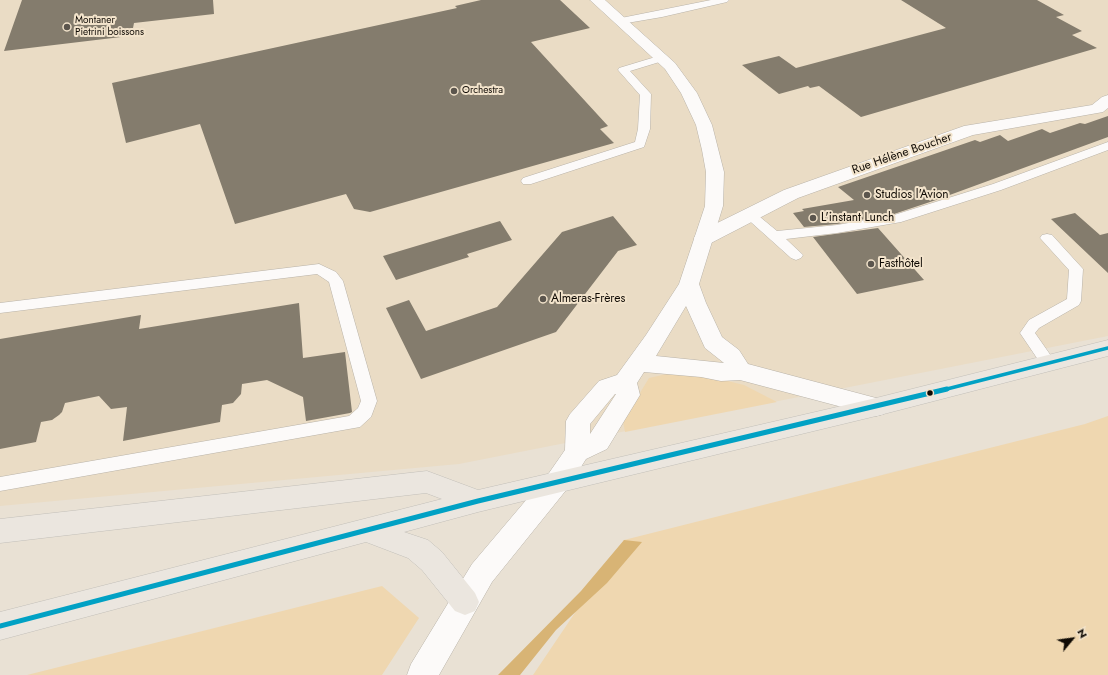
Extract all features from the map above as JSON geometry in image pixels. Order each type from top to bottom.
[{"type":"main road","points":[[0,626],[478,501],[558,481],[649,462],[876,407],[1108,348]]},
{"type":"main road","points":[[0,531],[427,482],[478,501]]},
{"type":"main road","points":[[366,530],[418,549],[432,561],[465,602]]},
{"type":"street","points":[[422,675],[482,573],[558,481],[577,452],[598,442],[628,395],[632,373],[689,284],[714,206],[714,172],[711,150],[704,125],[690,93],[670,66],[662,58],[597,0]]},
{"type":"street","name":"Rue Hélène Boucher","points":[[704,238],[791,194],[970,130],[1097,109],[1108,100]]},
{"type":"street","points":[[689,284],[695,303],[713,342],[730,356],[740,371]]},
{"type":"street","points":[[632,373],[702,368],[721,372],[740,371],[876,407]]},
{"type":"lane","points":[[621,21],[662,14],[724,0]]},
{"type":"lane","points":[[527,181],[640,144],[644,129],[646,94],[623,70],[662,58]]},
{"type":"lane","points":[[775,236],[837,229],[896,219],[997,187],[1108,146]]},
{"type":"lane","points":[[749,215],[796,254]]},
{"type":"lane","points":[[1047,238],[1076,269],[1074,301],[1034,324],[1027,334],[1048,363]]},
{"type":"lane","points":[[0,308],[319,269],[331,275],[336,281],[369,401],[365,412],[354,422],[0,484]]},
{"type":"shaded area","points":[[0,0],[1108,0],[1108,336],[459,464],[0,506]]},
{"type":"shaded area","points":[[667,374],[704,375],[744,385],[777,402],[625,432],[623,421],[649,378]]},
{"type":"shaded area","points":[[1108,416],[1108,675],[533,675],[624,540],[1085,424]]},
{"type":"shaded area","points":[[624,540],[642,542],[607,583],[556,630],[520,675],[498,675],[581,591]]},
{"type":"shaded area","points":[[382,586],[419,618],[382,675],[27,675]]},
{"type":"building","name":"Montaner Pietrini boissons","points":[[22,0],[213,0],[214,14],[134,23],[133,28],[122,29],[121,37],[4,51]]},
{"type":"building","points":[[481,0],[560,0],[590,28],[531,42],[608,126],[600,129],[614,143],[370,212],[354,209],[346,194],[235,224],[200,124],[126,143],[112,83],[457,8],[455,6]]},
{"type":"building","points":[[901,0],[1037,0],[1064,15],[1056,17],[1082,31],[1072,35],[1097,48],[861,117],[819,86],[810,88],[808,86],[779,94],[742,65],[779,56],[796,68],[946,28]]},
{"type":"building","points":[[1108,116],[1108,137],[894,214],[837,224],[804,227],[793,213],[804,211],[802,209],[854,200],[838,187],[975,140],[980,142],[1000,135],[1008,141],[1042,129],[1050,133],[1080,123],[1085,124]]},
{"type":"building","points":[[1075,213],[1100,235],[1108,233],[1108,273],[1051,219]]},
{"type":"building","name":"Almeras-Frères","points":[[613,216],[637,245],[618,251],[556,332],[421,379],[386,308],[409,300],[426,331],[497,307],[562,232]]},
{"type":"building","points":[[500,221],[512,240],[467,254],[469,257],[396,280],[383,256]]},
{"type":"building","name":"Fasthôtel","points":[[878,228],[924,280],[857,294],[813,237]]},
{"type":"building","points":[[299,303],[303,358],[345,352],[352,412],[350,413],[306,421],[303,397],[267,380],[242,384],[241,394],[233,403],[222,405],[220,422],[123,441],[127,407],[111,409],[99,396],[65,403],[62,412],[59,415],[52,420],[41,422],[36,442],[0,449],[0,339],[141,315],[139,329]]},
{"type":"transit line","points":[[0,626],[478,501],[876,407],[1108,348]]},
{"type":"place","name":"Montaner Pietrini boissons","points":[[67,27]]},
{"type":"place","name":"Orchestra","points":[[454,91]]},
{"type":"place","name":"Studios l'Avion","points":[[867,195]]},
{"type":"place","name":"L'instant Lunch","points":[[813,218]]},
{"type":"place","name":"Fasthôtel","points":[[871,264]]},
{"type":"place","name":"Almeras-Frères","points":[[543,299]]}]
